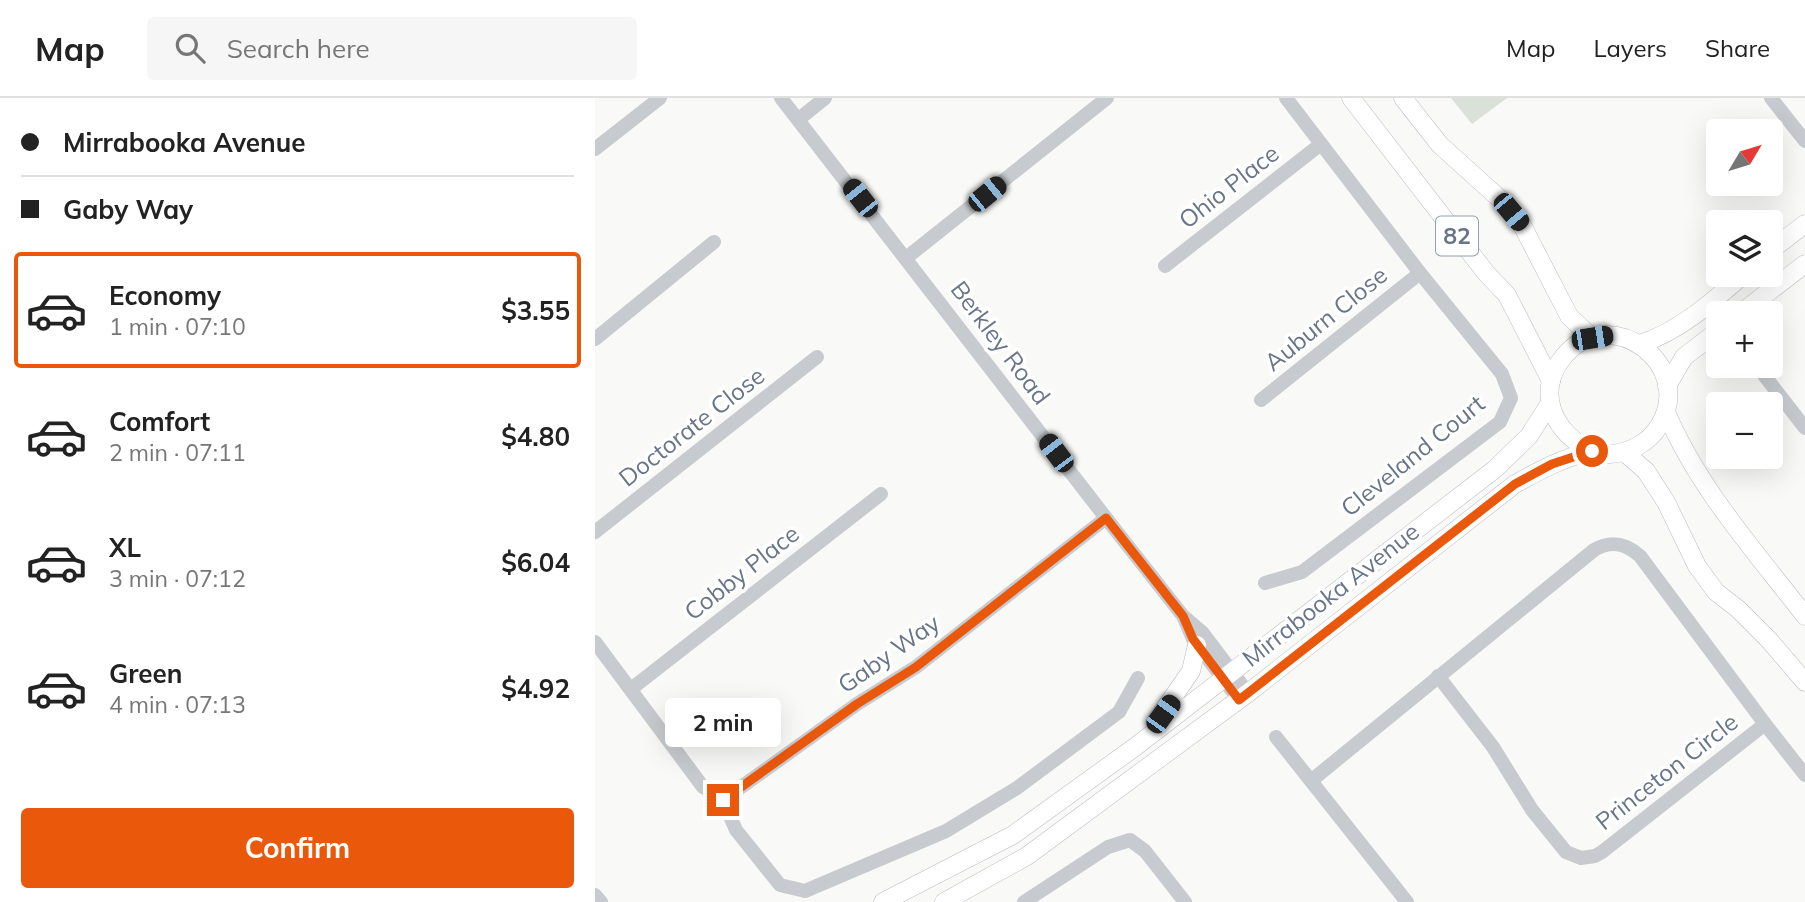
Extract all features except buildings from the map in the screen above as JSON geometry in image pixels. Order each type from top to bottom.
[{"type":"main road","name":"82","points":[[1351,98],[1486,273],[1507,295],[1551,381]]},
{"type":"main road","name":"82","points":[[1403,98],[1440,145],[1500,199],[1522,225],[1569,316],[1592,338],[1578,344],[1557,366],[1551,381],[1550,403],[1555,419],[1564,433],[1577,444],[1592,451]]},
{"type":"main road","points":[[1783,240],[1805,223]]},
{"type":"main road","points":[[1757,301],[1805,264]]},
{"type":"main road","points":[[1640,344],[1665,335],[1729,287]]},
{"type":"main road","points":[[1592,338],[1608,335],[1625,337],[1640,344],[1658,362],[1667,386],[1666,412],[1660,426],[1650,438],[1624,452],[1608,454],[1592,451]]},
{"type":"main road","points":[[1667,386],[1685,357],[1706,340]]},
{"type":"main road","name":"Mirrabooka Avenue","points":[[883,902],[1013,835],[1135,747],[1495,469],[1529,436],[1550,403]]},
{"type":"main road","points":[[1666,412],[1680,446],[1700,479],[1805,616]]},
{"type":"main road","name":"Mirrabooka Avenue","points":[[944,902],[1027,856],[1243,697],[1515,484],[1552,464],[1592,451]]},
{"type":"main road","points":[[1624,452],[1647,473],[1666,502],[1696,566],[1716,592],[1761,633],[1805,682]]},
{"type":"main road","points":[[1135,747],[1163,714],[1191,671],[1197,645]]},
{"type":"street","points":[[595,149],[660,98]]},
{"type":"street","name":"Berkley Road","points":[[781,98],[1183,616],[1202,632],[1243,697]]},
{"type":"street","points":[[799,119],[825,98]]},
{"type":"street","points":[[906,258],[1107,98]]},
{"type":"street","name":"Cleveland Court","points":[[1265,583],[1302,572],[1500,422],[1511,398],[1502,374],[1420,273],[1286,98]]},
{"type":"street","points":[[1771,98],[1805,141]]},
{"type":"street","name":"Ohio Place","points":[[1165,266],[1321,144]]},
{"type":"street","points":[[595,339],[715,242]]},
{"type":"street","name":"Auburn Close","points":[[1261,400],[1420,273]]},
{"type":"street","name":"Doctorate Close","points":[[595,532],[817,357]]},
{"type":"street","points":[[1766,378],[1805,428]]},
{"type":"street","name":"Cobby Place","points":[[631,689],[881,494]]},
{"type":"street","name":"Gaby Way","points":[[723,800],[857,704],[916,667],[1106,518]]},
{"type":"street","name":"Princeton Circle","points":[[1312,780],[1438,676],[1594,550],[1619,543],[1640,556],[1765,724],[1602,852],[1581,858],[1566,852],[1532,810],[1493,747],[1438,676]]},
{"type":"street","name":"Berkley Road","points":[[1183,616],[1197,645],[1228,676]]},
{"type":"street","points":[[595,642],[703,787],[723,800],[736,830],[780,885],[805,891],[946,831],[1017,788],[1119,712],[1138,678]]},
{"type":"street","points":[[1765,724],[1805,775]]},
{"type":"street","points":[[1276,737],[1407,902]]},
{"type":"street","points":[[1024,902],[1108,847],[1129,840],[1145,851],[1185,902]]},
{"type":"street","points":[[595,895],[601,902]]},
{"type":"shaded area","points":[[1451,98],[1507,98],[1472,124]]},
{"type":"route","points":[[723,800],[857,704],[916,667],[1106,518],[1183,616],[1193,639],[1239,700],[1515,484],[1552,464],[1592,451]]}]
